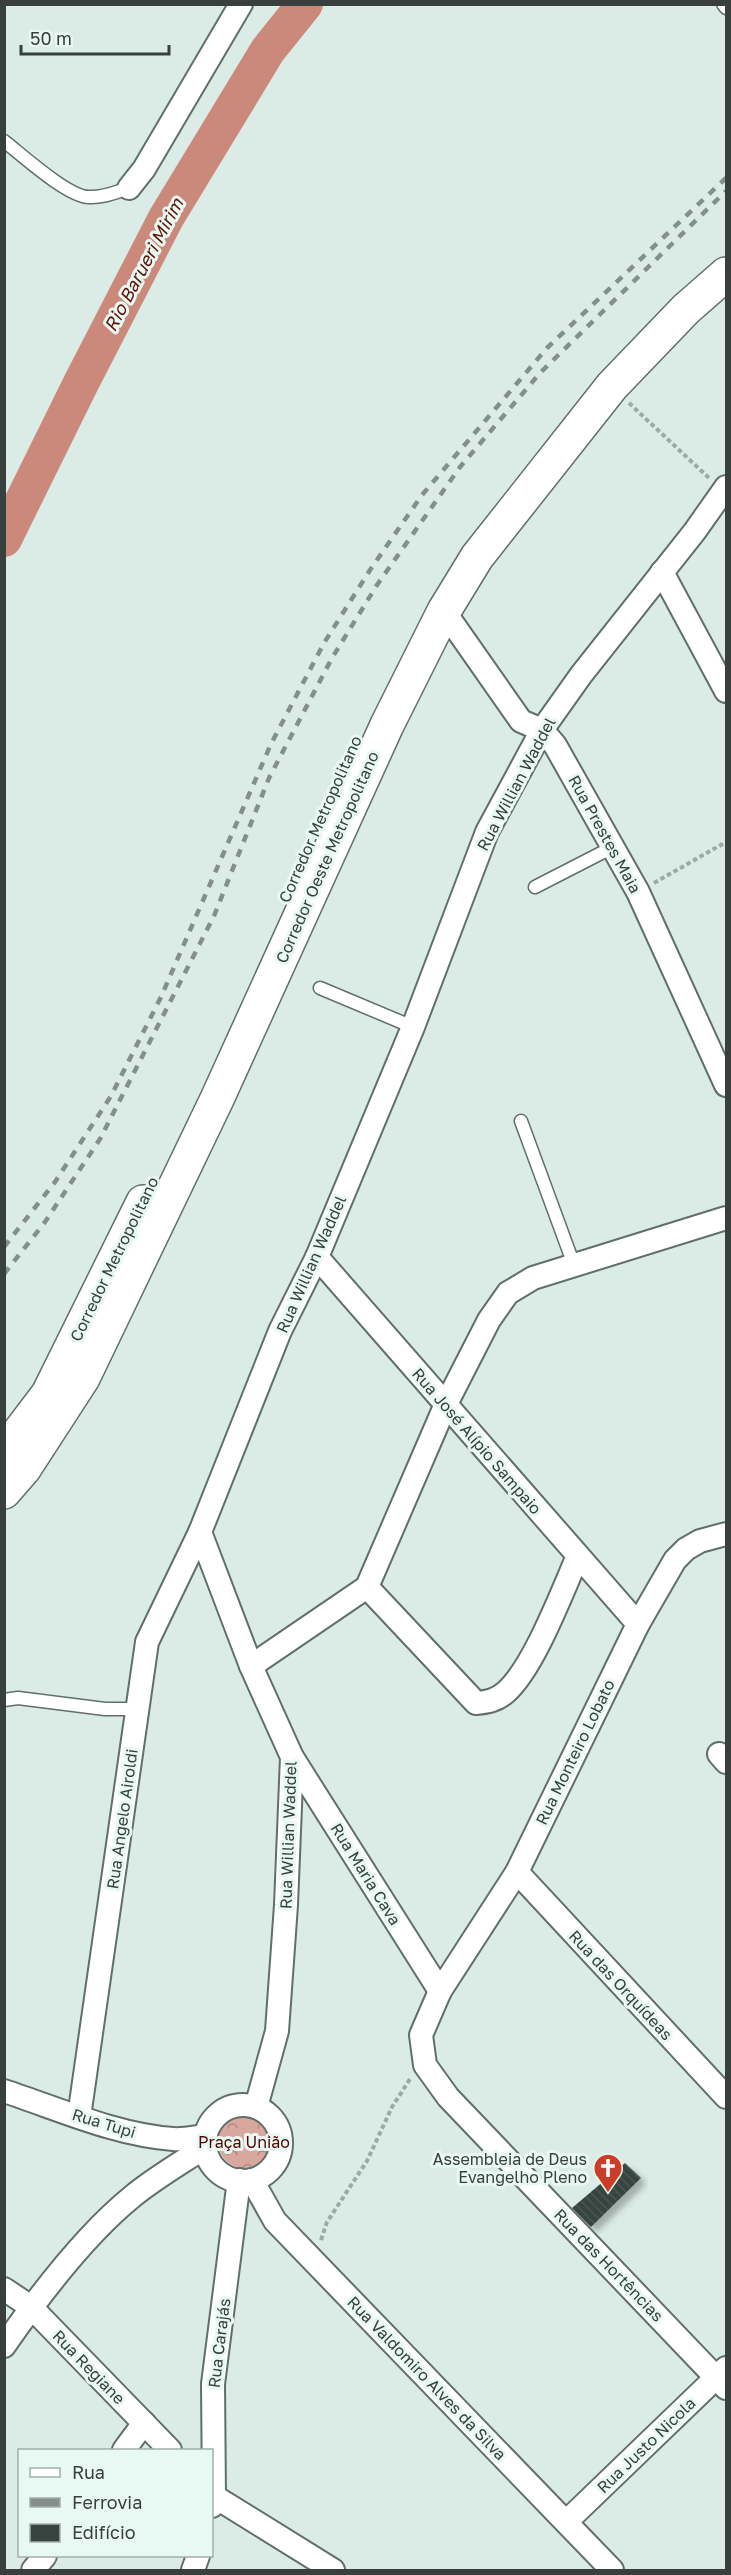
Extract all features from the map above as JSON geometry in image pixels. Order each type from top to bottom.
[{"type":"main road","name":"Corredor Metropolitano","points":[[4,1452],[48,1394],[172,1143],[365,722],[422,608],[463,543],[565,408],[618,349],[691,277],[726,248]]},
{"type":"main road","name":"Corredor Oeste Metropolitano","points":[[4,1492],[24,1469],[83,1378],[217,1099],[387,725],[444,611],[477,557],[612,386],[686,309],[726,274]]},
{"type":"main road","points":[[444,611],[453,576],[499,506],[507,483]]},
{"type":"street","points":[[129,188],[144,169],[241,4]]},
{"type":"street","name":"Rua Willian Waddel","points":[[256,2107],[277,2031],[286,1905],[288,1807],[292,1757],[251,1666],[200,1532],[280,1331],[317,1257],[413,1027],[487,832],[542,730],[725,489]]},
{"type":"street","points":[[662,572],[726,691]]},
{"type":"street","name":"Rua Prestes Maia","points":[[444,611],[521,721],[542,730],[555,745],[638,892],[726,1085]]},
{"type":"street","points":[[251,1666],[367,1587],[446,1404],[489,1320],[508,1293],[533,1278],[726,1218]]},
{"type":"street","name":"Rua José Alípio Sampaio","points":[[317,1257],[638,1624]]},
{"type":"street","name":"Rua Angelo Airoldi","points":[[80,2116],[147,1642],[200,1532]]},
{"type":"street","name":"Rua Monteiro Lobato","points":[[440,1991],[517,1872],[638,1624],[675,1560],[686,1549],[700,1541],[726,1534]]},
{"type":"street","points":[[367,1587],[476,1703],[490,1702],[507,1692],[530,1661],[578,1556]]},
{"type":"street","name":"Rua Maria Cava","points":[[292,1757],[440,1991]]},
{"type":"street","name":"Rua das Orquídeas","points":[[517,1872],[726,2097]]},
{"type":"street","name":"Rua das Hortências","points":[[440,1991],[421,2035],[425,2065],[448,2097],[723,2378]]},
{"type":"street","name":"Rua Tupi","points":[[4,2091],[146,2136],[205,2141]]},
{"type":"street","points":[[4,2346],[31,2307],[110,2216],[205,2141],[215,2116],[234,2106],[256,2107],[267,2113],[275,2122],[281,2145],[272,2167],[263,2175],[246,2180],[222,2175],[214,2167],[205,2141]]},
{"type":"street","name":"Rua Valdomiro Alves da Silva","points":[[246,2180],[275,2222],[612,2571]]},
{"type":"street","name":"Rua Carajás","points":[[212,2449],[213,2384],[246,2180]]},
{"type":"street","name":"Rua Regiane","points":[[4,2289],[31,2307],[168,2449]]},
{"type":"street","name":"Rua Justo Nicola","points":[[566,2522],[723,2378]]},
{"type":"street","points":[[124,2449],[144,2423]]},
{"type":"street","points":[[213,2500],[333,2571]]},
{"type":"street","points":[[33,2571],[44,2557]]},
{"type":"lane","points":[[723,4],[726,8]]},
{"type":"lane","points":[[4,141],[63,187],[86,198],[109,195],[129,188]]},
{"type":"lane","points":[[535,887],[613,847]]},
{"type":"lane","points":[[320,988],[413,1027]]},
{"type":"lane","points":[[521,1121],[574,1265]]},
{"type":"lane","points":[[4,1700],[18,1698],[105,1709],[137,1709]]},
{"type":"path","points":[[612,386],[725,489]]},
{"type":"path","points":[[638,892],[726,842]]},
{"type":"path","points":[[313,2260],[327,2222],[367,2161],[392,2107],[415,2072],[425,2065]]},
{"type":"green space","name":"Praça União","points":[[244,2116],[254,2118],[262,2124],[268,2132],[270,2142],[268,2152],[262,2160],[254,2166],[244,2168],[234,2166],[226,2160],[220,2152],[218,2142],[220,2132],[226,2124],[234,2118]]},
{"type":"building","name":"Assembleia de Deus Evangelho Pleno","points":[[625,2163],[641,2178],[591,2227],[572,2208]]},
{"type":"waterway","name":"Rio Barueri Mirim","points":[[4,539],[166,218],[268,50],[305,4]]},
{"type":"railway","points":[[4,1247],[55,1182],[111,1096],[161,997],[271,744],[324,643],[370,570],[422,495],[547,348],[726,178]]},
{"type":"railway","points":[[4,1274],[45,1222],[100,1139],[214,916],[269,778],[332,658],[377,585],[460,467],[540,373],[726,191]]},
{"type":"place","name":"Assembleia de Deus Evangelho Pleno","points":[[608,2194]]}]
